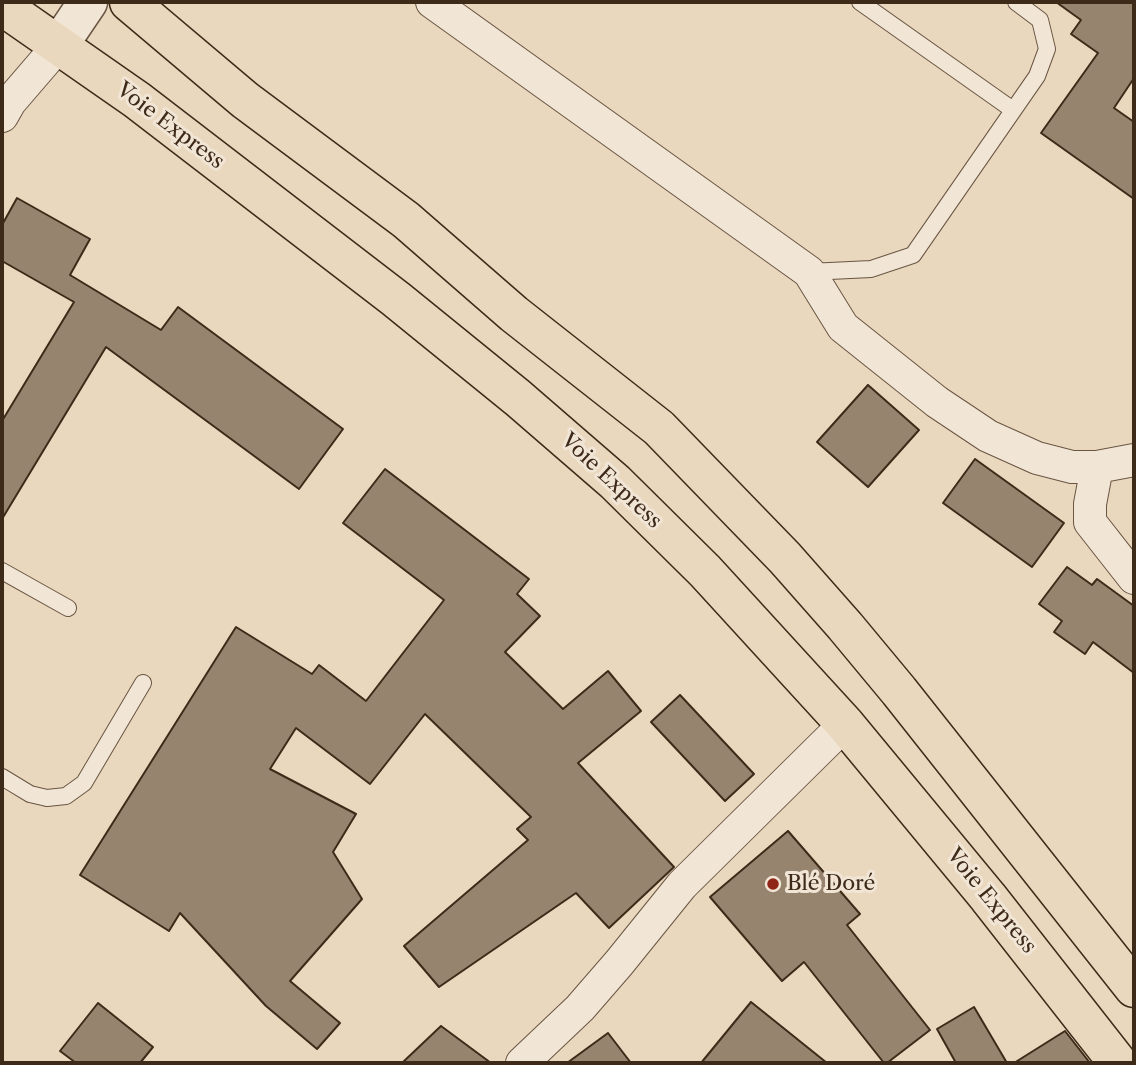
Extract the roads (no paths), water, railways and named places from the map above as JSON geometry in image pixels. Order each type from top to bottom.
[{"type":"highway","points":[[129,2],[245,100],[406,220],[514,314],[659,428],[785,558],[845,626],[1134,988]]},
{"type":"highway","name":"Voie Express","points":[[2,6],[159,117],[396,299],[518,398],[615,482],[696,562],[845,724],[988,897],[1118,1063]]},
{"type":"street","points":[[2,116],[10,102],[59,45],[88,2]]},
{"type":"street","points":[[432,2],[809,272],[843,327],[937,402],[968,423],[988,436],[1038,458],[1072,467],[1097,467],[1134,460]]},
{"type":"street","points":[[1097,467],[1090,504],[1090,522],[1134,578]]},
{"type":"street","points":[[522,1063],[580,1008],[682,885],[845,724]]},
{"type":"lane","points":[[860,2],[1013,110]]},
{"type":"lane","points":[[809,272],[871,269],[913,255],[1038,76],[1047,49],[1040,20],[1016,2]]},
{"type":"lane","points":[[2,571],[68,608]]},
{"type":"lane","points":[[2,777],[30,794],[47,798],[66,796],[84,783],[143,683]]},
{"type":"place","name":"Blé Doré","points":[[773,884]]}]
